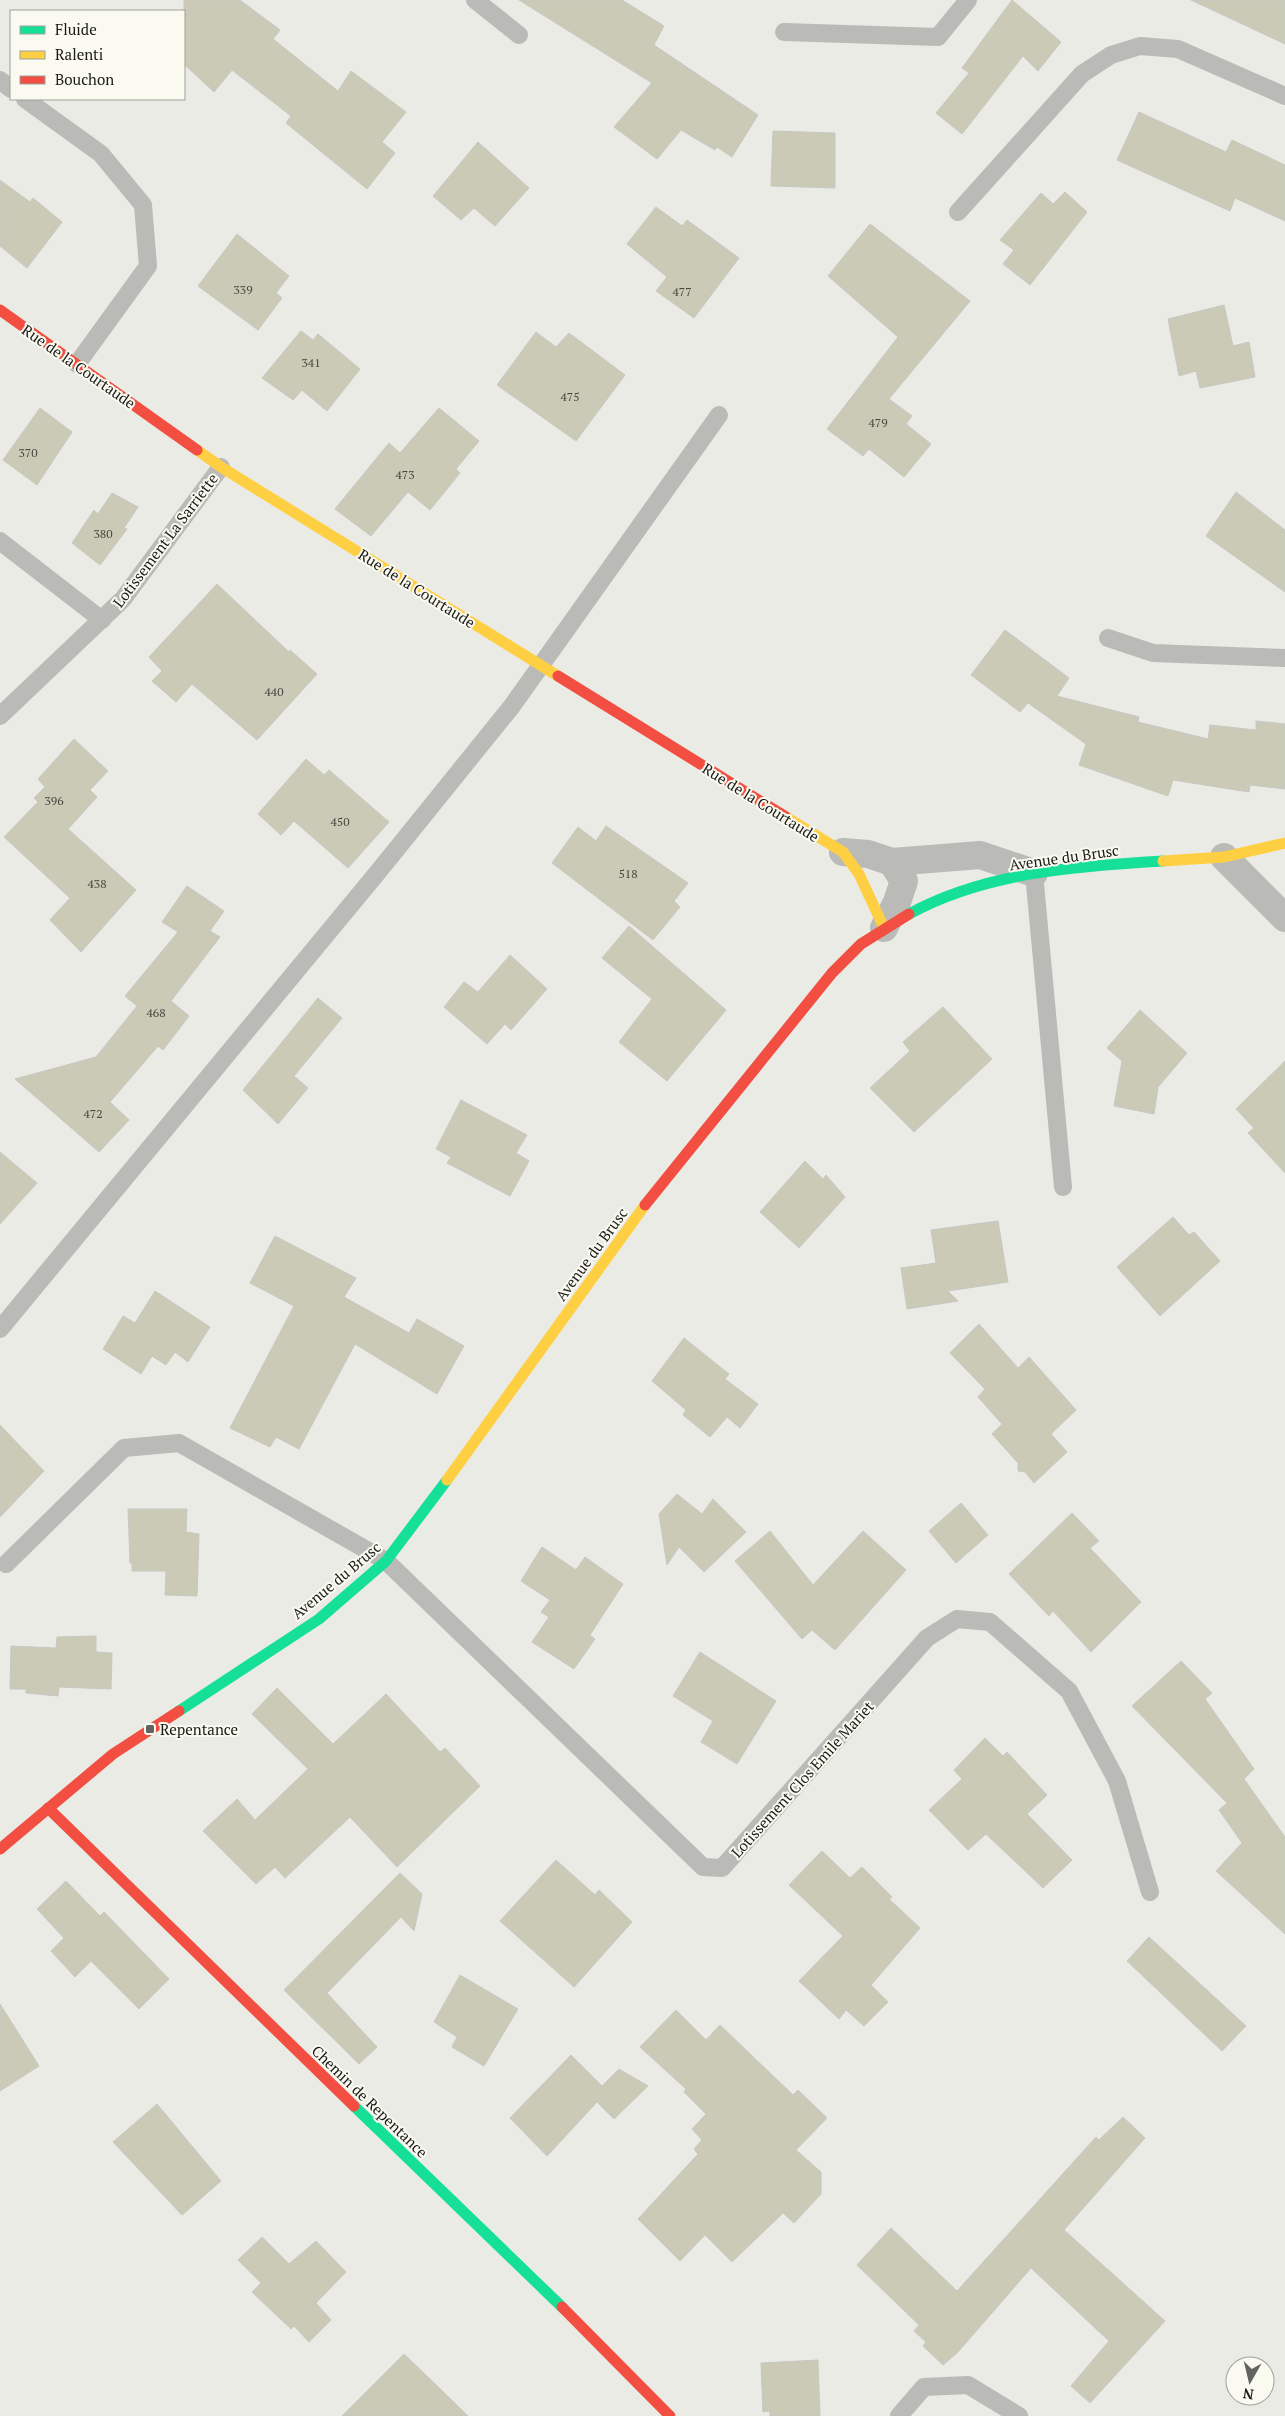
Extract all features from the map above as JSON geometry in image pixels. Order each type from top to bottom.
[{"type":"street","name":"Rue de la Courtaude","points":[[0,310],[221,467],[843,852],[859,874],[884,928]]},
{"type":"street","name":"Avenue du Brusc","points":[[0,1849],[113,1754],[319,1619],[386,1561],[491,1420],[637,1215],[832,973],[861,944],[884,928],[920,908],[979,886],[1034,873],[1129,862],[1224,857],[1285,843]]},
{"type":"street","name":"Rue de la Courtaude","points":[[843,852],[868,854],[892,862],[980,854],[1034,873]]},
{"type":"street","points":[[1224,857],[1285,918]]},
{"type":"street","points":[[884,928],[897,902],[904,881],[892,862]]},
{"type":"street","name":"Chemin de Repentance","points":[[48,1808],[599,2344],[670,2416]]},
{"type":"lane","points":[[475,0],[520,35]]},
{"type":"lane","points":[[784,32],[938,37],[968,0]]},
{"type":"lane","points":[[958,212],[1082,74],[1111,55],[1140,46],[1178,49],[1285,96]]},
{"type":"lane","points":[[26,100],[101,154],[143,205],[148,266],[77,364]]},
{"type":"lane","points":[[0,1329],[378,872],[506,713],[719,415]]},
{"type":"lane","name":"Lotissement La Sarriette","points":[[0,716],[123,599],[221,467]]},
{"type":"lane","points":[[0,540],[102,620]]},
{"type":"lane","points":[[1108,638],[1153,652],[1285,658]]},
{"type":"lane","points":[[1034,873],[1063,1187]]},
{"type":"lane","name":"Lotissement Clos Emile Mariet","points":[[6,1564],[124,1448],[179,1443],[386,1561],[703,1868],[722,1868],[927,1638],[958,1620],[990,1622],[1069,1691],[1117,1781],[1150,1892]]},
{"type":"lane","points":[[899,2416],[924,2387],[968,2384],[1019,2416]]},
{"type":"building","points":[[184,0],[240,0],[280,30],[273,39],[338,91],[351,71],[406,112],[382,142],[395,153],[367,189],[286,123],[291,116],[232,70],[214,92],[185,65]]},
{"type":"building","points":[[519,0],[622,0],[664,26],[654,45],[758,115],[732,157],[717,147],[715,150],[681,130],[657,159],[614,127],[652,83]]},
{"type":"building","points":[[1012,0],[1061,42],[1038,71],[1023,56],[962,134],[936,113],[969,73],[962,68]]},
{"type":"building","points":[[1191,0],[1285,0],[1285,44]]},
{"type":"building","points":[[1139,112],[1226,152],[1232,140],[1285,165],[1285,221],[1235,198],[1230,211],[1117,160]]},
{"type":"building","points":[[773,131],[835,133],[835,188],[771,186]]},
{"type":"building","points":[[478,142],[529,188],[495,226],[474,208],[461,220],[433,196]]},
{"type":"building","points":[[0,180],[30,202],[33,198],[62,222],[27,268],[0,246]]},
{"type":"building","points":[[1065,192],[1087,212],[1030,285],[1003,264],[1014,250],[1000,240],[1041,193],[1053,204]]},
{"type":"building","points":[[656,207],[682,226],[687,220],[739,258],[694,318],[656,291],[667,277],[627,244]]},
{"type":"building","points":[[870,224],[970,301],[889,399],[912,416],[906,424],[931,444],[904,477],[869,449],[863,456],[827,429],[898,337],[828,276]]},
{"type":"building","points":[[237,234],[289,276],[276,293],[282,298],[258,330],[198,286]]},
{"type":"building","points":[[1224,305],[1233,346],[1249,342],[1255,377],[1200,388],[1196,371],[1179,376],[1168,319]]},
{"type":"building","points":[[301,331],[313,340],[318,334],[360,369],[327,411],[302,390],[293,400],[262,378]]},
{"type":"building","points":[[536,332],[556,347],[569,333],[625,375],[576,441],[497,385]]},
{"type":"building","points":[[40,408],[72,432],[37,485],[3,460]]},
{"type":"building","points":[[439,408],[479,441],[456,469],[460,473],[430,510],[408,492],[371,536],[335,509],[389,443],[400,453]]},
{"type":"building","points":[[1236,492],[1285,530],[1285,592],[1206,536]]},
{"type":"building","points":[[112,493],[138,507],[124,528],[127,529],[100,565],[72,543],[94,510],[98,514]]},
{"type":"building","points":[[217,584],[289,652],[290,650],[317,674],[257,740],[192,684],[176,702],[152,681],[162,671],[149,657]]},
{"type":"building","points":[[1005,630],[1069,678],[1057,696],[1139,717],[1138,722],[1208,739],[1210,725],[1256,730],[1256,721],[1285,724],[1285,789],[1250,785],[1249,792],[1173,780],[1168,796],[1079,765],[1086,744],[1028,703],[1020,712],[971,675]]},
{"type":"building","points":[[74,739],[108,771],[90,790],[97,797],[68,829],[136,890],[81,952],[50,920],[70,898],[4,837],[38,802],[34,798],[45,787],[38,779]]},
{"type":"building","points":[[306,759],[324,775],[329,770],[389,822],[348,868],[294,821],[281,835],[258,814]]},
{"type":"building","points":[[606,826],[688,883],[674,901],[680,907],[653,940],[552,863],[578,827],[596,841]]},
{"type":"building","points":[[187,886],[224,911],[210,931],[220,937],[171,1001],[189,1016],[163,1050],[158,1046],[110,1102],[129,1120],[99,1152],[15,1079],[96,1057],[137,1006],[125,996],[178,932],[162,922]]},
{"type":"building","points":[[629,926],[726,1010],[667,1081],[619,1042],[652,999],[602,958]]},
{"type":"building","points":[[510,955],[547,989],[511,1030],[505,1024],[487,1044],[444,1007],[464,982],[478,992]]},
{"type":"building","points":[[318,998],[342,1018],[294,1076],[308,1088],[278,1124],[243,1090]]},
{"type":"building","points":[[943,1007],[992,1059],[914,1132],[870,1088],[910,1051],[903,1042]]},
{"type":"building","points":[[1140,1010],[1187,1053],[1158,1087],[1154,1114],[1114,1106],[1122,1061],[1107,1048]]},
{"type":"building","points":[[1285,1061],[1285,1173],[1248,1133],[1254,1128],[1236,1109]]},
{"type":"building","points":[[461,1100],[527,1135],[516,1153],[529,1161],[510,1196],[447,1163],[451,1157],[436,1149]]},
{"type":"building","points":[[0,1152],[37,1183],[0,1224]]},
{"type":"building","points":[[805,1161],[823,1179],[826,1175],[845,1197],[799,1248],[760,1212]]},
{"type":"building","points":[[1173,1217],[1189,1235],[1194,1232],[1220,1261],[1160,1316],[1117,1267]]},
{"type":"building","points":[[998,1221],[1008,1282],[948,1291],[958,1301],[907,1309],[901,1268],[936,1263],[931,1230]]},
{"type":"building","points":[[275,1236],[356,1278],[344,1297],[409,1333],[417,1319],[464,1346],[437,1394],[355,1344],[299,1449],[276,1437],[270,1447],[230,1428],[294,1306],[250,1283]]},
{"type":"building","points":[[155,1291],[210,1327],[188,1362],[175,1352],[166,1365],[152,1356],[141,1374],[103,1349],[123,1316],[135,1323]]},
{"type":"building","points":[[979,1324],[1018,1368],[1029,1357],[1076,1410],[1051,1434],[1067,1452],[1034,1483],[1025,1472],[1018,1471],[1018,1463],[992,1434],[1002,1424],[978,1397],[985,1389],[950,1353]]},
{"type":"building","points":[[684,1338],[729,1374],[725,1379],[758,1404],[740,1428],[727,1417],[710,1437],[683,1415],[686,1410],[652,1381]]},
{"type":"building","points":[[0,1425],[44,1471],[0,1517]]},
{"type":"building","points":[[677,1494],[702,1514],[713,1499],[746,1532],[704,1572],[679,1547],[667,1565],[659,1514]]},
{"type":"building","points":[[961,1503],[988,1535],[956,1563],[929,1531]]},
{"type":"building","points":[[128,1509],[187,1509],[186,1532],[199,1534],[197,1596],[165,1595],[166,1571],[132,1571]]},
{"type":"building","points":[[1072,1513],[1099,1541],[1090,1548],[1141,1602],[1091,1652],[1053,1611],[1049,1616],[1009,1574]]},
{"type":"building","points":[[770,1531],[813,1585],[863,1531],[906,1570],[835,1650],[812,1630],[802,1639],[735,1561]]},
{"type":"building","points":[[542,1547],[576,1570],[585,1557],[623,1584],[590,1635],[595,1639],[574,1669],[532,1642],[549,1617],[541,1612],[550,1600],[521,1581]]},
{"type":"building","points":[[96,1636],[96,1652],[112,1653],[111,1689],[59,1687],[58,1696],[26,1693],[26,1689],[10,1689],[11,1646],[56,1648],[57,1637]]},
{"type":"building","points":[[700,1652],[776,1701],[737,1764],[701,1742],[713,1721],[673,1696]]},
{"type":"building","points":[[1181,1661],[1212,1693],[1205,1699],[1254,1769],[1244,1779],[1285,1837],[1285,1934],[1216,1871],[1242,1843],[1219,1810],[1227,1803],[1132,1706]]},
{"type":"building","points":[[277,1688],[333,1744],[386,1694],[440,1752],[445,1748],[480,1786],[397,1867],[350,1817],[285,1878],[275,1867],[256,1884],[203,1831],[237,1799],[255,1820],[308,1769],[252,1714]]},
{"type":"building","points":[[985,1738],[1003,1756],[1007,1752],[1047,1795],[1027,1814],[1072,1860],[1043,1888],[986,1834],[968,1850],[929,1810],[962,1779],[954,1770]]},
{"type":"building","points":[[822,1851],[850,1878],[862,1867],[892,1897],[889,1899],[920,1928],[871,1985],[888,2002],[864,2026],[846,2010],[839,2019],[799,1981],[843,1936],[789,1885]]},
{"type":"building","points":[[556,1860],[595,1895],[599,1890],[632,1922],[574,1987],[500,1921]]},
{"type":"building","points":[[400,1873],[422,1894],[414,1931],[401,1917],[327,1993],[377,2047],[359,2064],[284,1990]]},
{"type":"building","points":[[66,1881],[100,1916],[104,1912],[169,1979],[139,2009],[91,1961],[75,1977],[51,1951],[64,1938],[37,1909]]},
{"type":"building","points":[[1149,1937],[1246,2026],[1222,2051],[1127,1961]]},
{"type":"building","points":[[460,1975],[518,2009],[484,2066],[452,2047],[457,2037],[434,2022]]},
{"type":"building","points":[[0,2004],[39,2066],[0,2091]]},
{"type":"building","points":[[676,2010],[706,2040],[720,2025],[793,2095],[798,2090],[827,2118],[796,2150],[821,2172],[821,2194],[794,2223],[783,2213],[732,2262],[705,2235],[680,2261],[638,2219],[698,2154],[694,2149],[702,2140],[692,2129],[706,2114],[684,2092],[686,2089],[640,2047]]},
{"type":"building","points":[[571,2055],[602,2086],[619,2069],[648,2086],[614,2119],[597,2102],[547,2156],[510,2118]]},
{"type":"building","points":[[157,2104],[221,2181],[182,2215],[113,2142]]},
{"type":"building","points":[[1123,2117],[1145,2138],[1064,2230],[1165,2321],[1090,2403],[1071,2386],[1109,2341],[1031,2268],[958,2352],[943,2365],[923,2346],[926,2342],[914,2331],[919,2325],[857,2265],[891,2228],[957,2291],[1096,2137],[1099,2140]]},
{"type":"building","points":[[262,2237],[289,2264],[316,2241],[346,2272],[316,2303],[331,2320],[309,2342],[294,2326],[291,2329],[252,2292],[261,2283],[238,2260]]},
{"type":"building","points":[[404,2354],[429,2378],[468,2416],[342,2416]]},
{"type":"building","points":[[818,2360],[820,2416],[770,2416],[770,2411],[763,2412],[761,2363]]},
{"type":"traffic: fast","points":[[909,914],[938,900],[1000,880],[1098,865],[1163,861]]},
{"type":"traffic: fast","points":[[179,1711],[319,1619],[386,1561],[447,1480]]},
{"type":"traffic: fast","points":[[354,2106],[562,2307]]},
{"type":"traffic: slow","points":[[197,450],[221,467],[558,676]]},
{"type":"traffic: slow","points":[[786,817],[843,852],[859,874],[884,928]]},
{"type":"traffic: slow","points":[[1163,861],[1224,857],[1285,843]]},
{"type":"traffic: slow","points":[[447,1480],[645,1205]]},
{"type":"traffic: jam","points":[[0,310],[197,450]]},
{"type":"traffic: jam","points":[[558,676],[786,817]]},
{"type":"traffic: jam","points":[[645,1205],[832,973],[861,944],[909,914]]},
{"type":"traffic: jam","points":[[0,1849],[113,1754],[179,1711]]},
{"type":"traffic: jam","points":[[48,1808],[354,2106]]},
{"type":"traffic: jam","points":[[562,2307],[670,2416]]},
{"type":"place","name":"Repentance","points":[[150,1729]]}]
